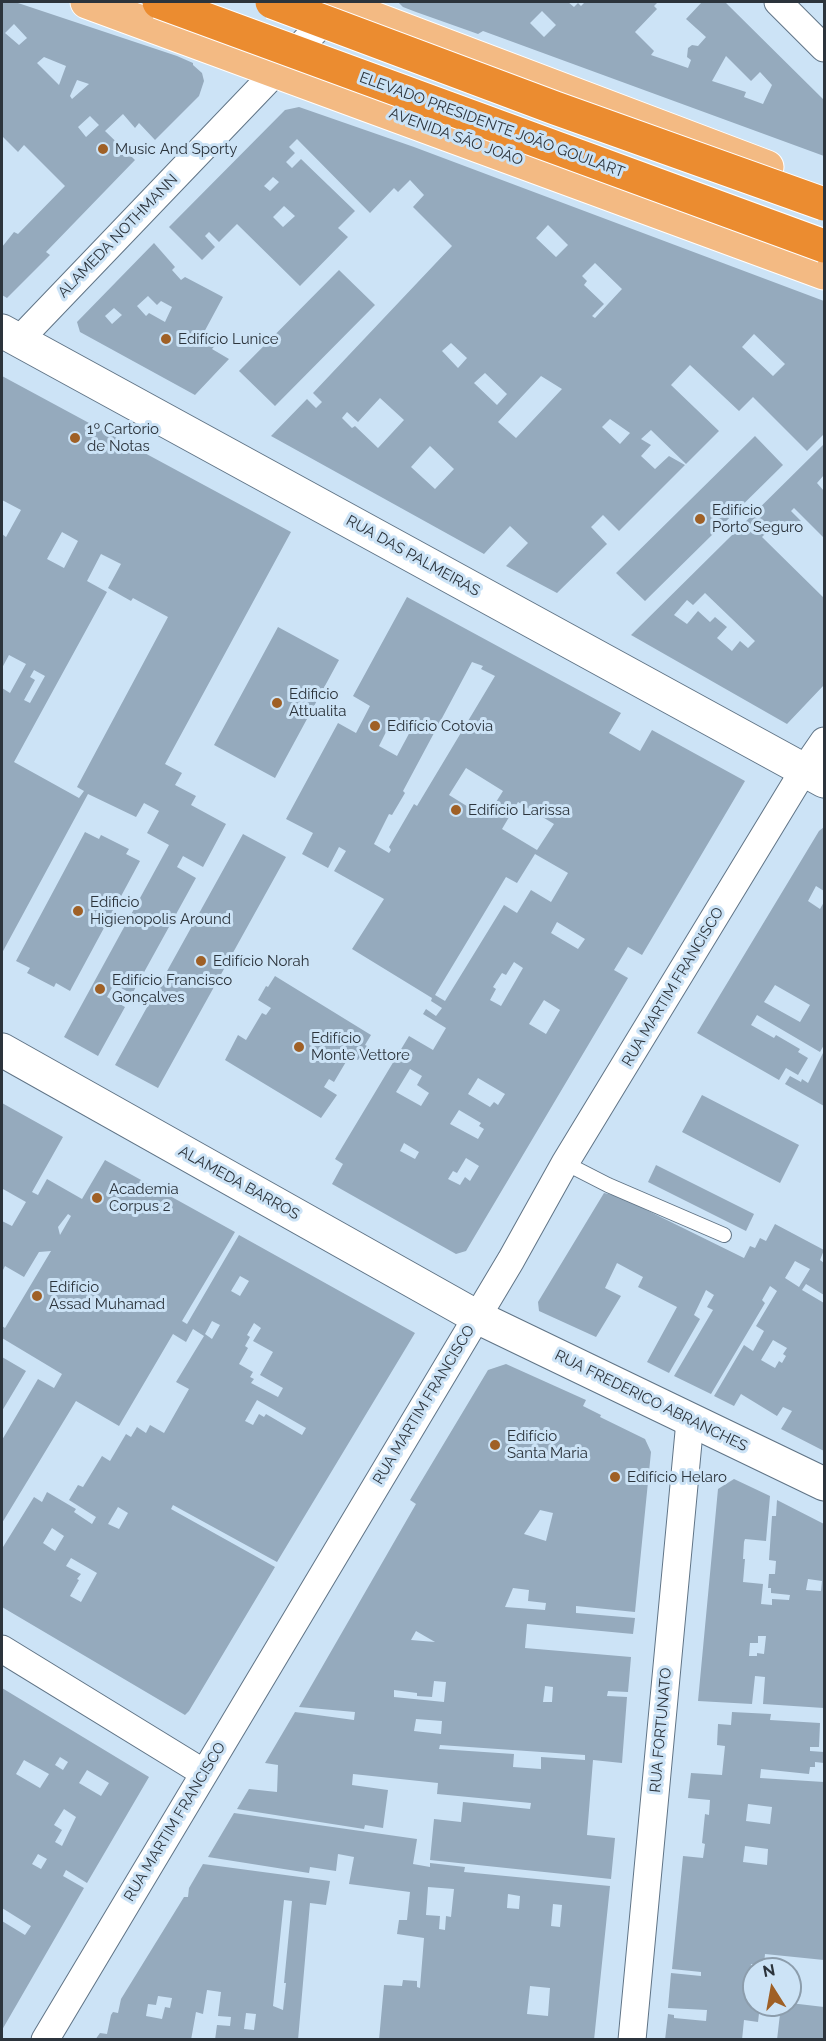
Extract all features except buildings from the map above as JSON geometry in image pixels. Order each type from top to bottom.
[{"type":"highway","name":"ELEVADO PRESIDENTE JOÃO GOULART","points":[[159,2],[825,246]]},
{"type":"highway","points":[[272,2],[555,108],[825,204]]},
{"type":"main road","name":"AVENIDA SÃO JOÃO","points":[[87,2],[825,273]]},
{"type":"main road","points":[[338,3],[825,189]]},
{"type":"street","points":[[777,2],[825,48]]},
{"type":"street","name":"ALAMEDA NOTHMANN","points":[[10,336],[275,71],[338,3]]},
{"type":"street","name":"RUA DAS PALMEIRAS","points":[[10,336],[814,775]]},
{"type":"street","name":"RUA MARTIM FRANCISCO","points":[[45,2040],[477,1317],[566,1163],[814,775],[825,741]]},
{"type":"street","name":"ALAMEDA BARROS","points":[[2,1050],[477,1317]]},
{"type":"street","name":"RUA FREDERICO ABRANCHES","points":[[477,1317],[825,1484]]},
{"type":"street","name":"RUA FORTUNATO","points":[[632,2040],[690,1421]]},
{"type":"street","points":[[2,1649],[204,1773]]},
{"type":"lane","points":[[566,1163],[608,1185],[724,1236]]},
{"type":"place","name":"Music And Sporty","points":[[103,149]]},
{"type":"place","name":"Edifício Lunice","points":[[166,339]]},
{"type":"place","name":"1º Cartorio de Notas","points":[[75,438]]},
{"type":"place","name":"Edifício Porto Seguro","points":[[700,519]]},
{"type":"place","name":"Edificio Attualita","points":[[277,703]]},
{"type":"place","name":"Edifício Cotovia","points":[[375,726]]},
{"type":"place","name":"Edifício Larissa","points":[[456,810]]},
{"type":"place","name":"Edificio Higienopolis Around","points":[[78,911]]},
{"type":"place","name":"Edifício Norah","points":[[201,961]]},
{"type":"place","name":"Edifício Francisco Gonçalves","points":[[100,989]]},
{"type":"place","name":"Edifício Monte Vettore","points":[[299,1047]]},
{"type":"place","name":"Academia Corpus 2","points":[[97,1198]]},
{"type":"place","name":"Edifício Assad Muhamad","points":[[37,1296]]},
{"type":"place","name":"Edifício Santa Maria","points":[[495,1445]]},
{"type":"place","name":"Edifício Helaro","points":[[615,1477]]}]
